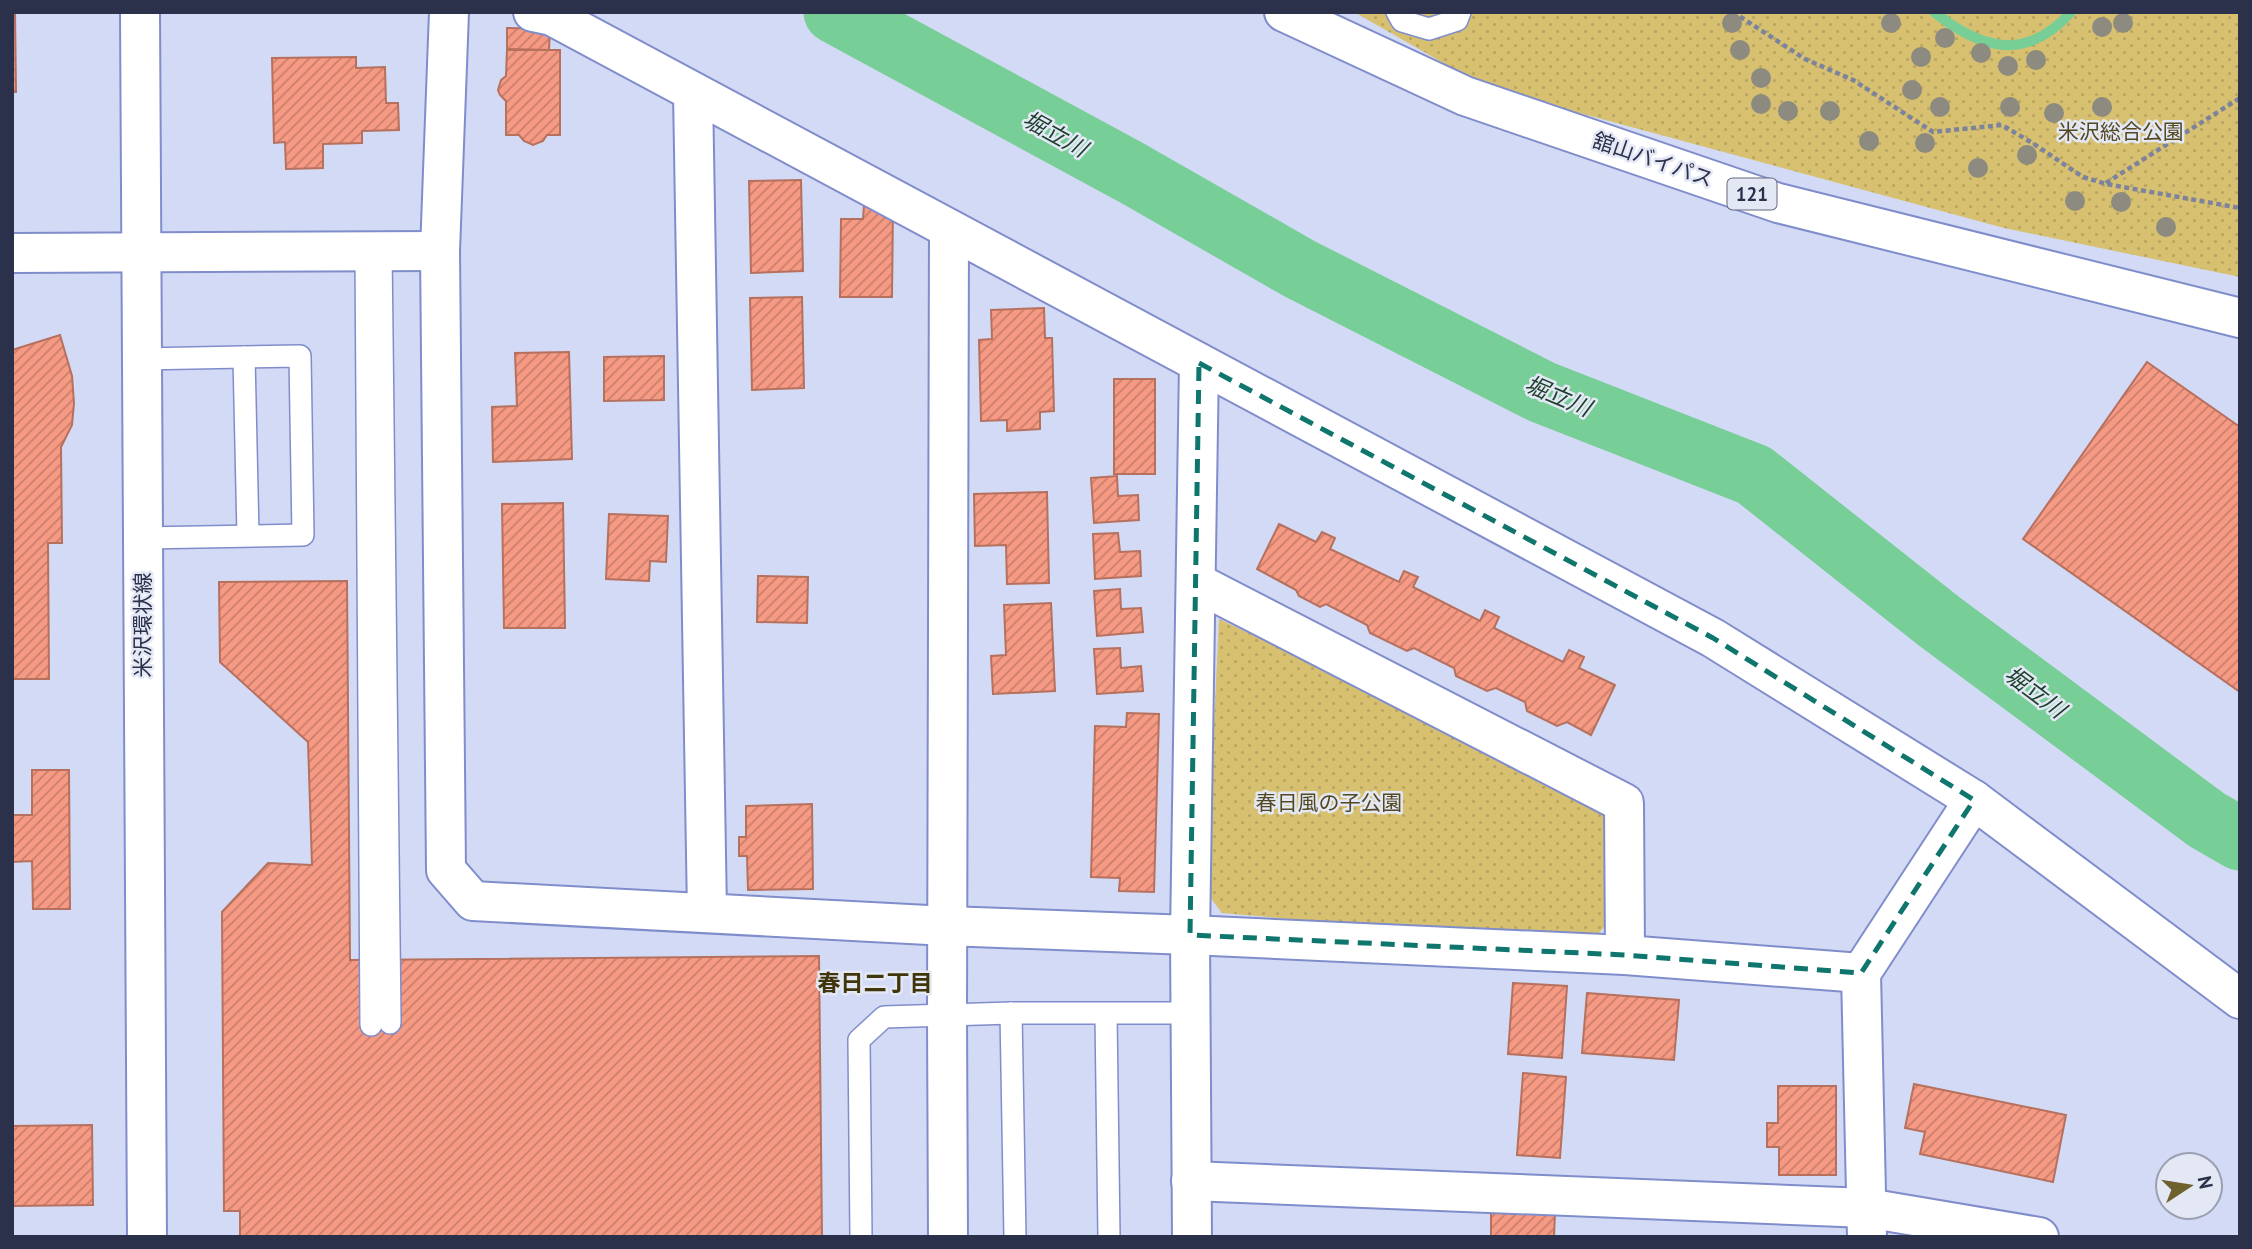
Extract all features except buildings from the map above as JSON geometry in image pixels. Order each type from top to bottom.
[{"type":"main road","name":"米沢環状線","points":[[140,12],[147,1237]]},
{"type":"main road","points":[[449,12],[440,251],[446,870],[473,901],[947,926],[1625,955],[1861,973]]},
{"type":"main road","points":[[533,12],[552,16],[1713,638],[1974,800],[2240,999]]},
{"type":"main road","name":"舘山バイパス","points":[[1284,12],[1465,96],[1778,203],[2240,317]]},
{"type":"main road","points":[[693,92],[707,913]]},
{"type":"main road","points":[[948,1237],[950,229]]},
{"type":"main road","points":[[12,253],[440,251]]},
{"type":"main road","points":[[1192,1237],[1190,935],[1199,363]]},
{"type":"main road","points":[[1196,583],[1624,803],[1625,955]]},
{"type":"main road","points":[[1867,1222],[1861,973],[1974,800]]},
{"type":"main road","points":[[1191,1181],[1867,1222],[2039,1237]]},
{"type":"lane","points":[[1397,12],[1402,21],[1429,29],[1457,20],[1460,12]]},
{"type":"lane","points":[[373,251],[380,1024]]},
{"type":"lane","points":[[141,359],[300,356],[303,535],[143,537]]},
{"type":"lane","points":[[244,357],[248,536]]},
{"type":"lane","points":[[1011,1013],[1015,1237]]},
{"type":"lane","points":[[861,1237],[859,1040],[884,1017],[1011,1013],[1191,1013]]},
{"type":"lane","points":[[1105,1014],[1109,1237]]},
{"type":"path","points":[[1733,12],[1805,59],[1853,80],[1933,132],[2002,125],[2083,177],[2106,184],[2240,208]]},
{"type":"path","points":[[2106,184],[2240,98]]},
{"type":"highlighted area","points":[[1199,363],[1713,638],[1974,800],[1861,973],[1625,955],[1190,935]]},
{"type":"green space","name":"米沢総合公園","points":[[1354,12],[2240,12],[2240,277],[2004,228],[1487,88]]},
{"type":"green space","name":"春日風の子公園","points":[[1219,619],[1615,808],[1613,915],[1590,945],[1222,913],[1206,892]]},
{"type":"waterway","name":"堀立川","points":[[835,12],[1132,173],[1300,269],[1542,392],[1754,475],[1940,622],[2207,820],[2240,839]]},
{"type":"waterway","points":[[1934,12],[1969,35],[2004,45],[2021,44],[2037,38],[2054,28],[2071,12]]},
{"type":"district","name":"春日二丁目","points":[[875,983]]}]
